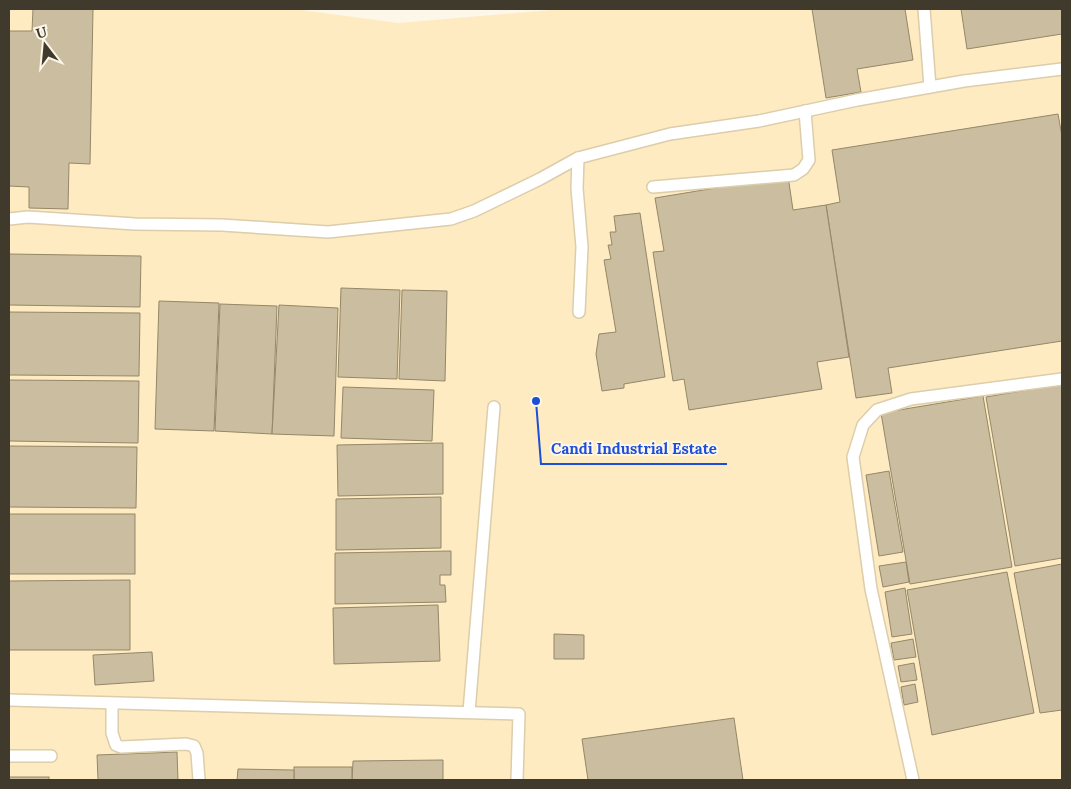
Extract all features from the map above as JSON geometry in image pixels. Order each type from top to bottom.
[{"type":"lane","points":[[924,9],[930,87]]},
{"type":"lane","points":[[9,220],[28,217],[135,224],[222,225],[328,232],[451,219],[474,211],[540,180],[578,158],[670,134],[759,121],[930,87],[1062,69]]},
{"type":"lane","points":[[653,187],[794,174],[803,169],[809,160],[805,111]]},
{"type":"lane","points":[[578,158],[577,188],[582,247],[579,312]]},
{"type":"lane","points":[[913,780],[871,589],[853,457],[863,424],[877,410],[911,399],[1062,379]]},
{"type":"lane","points":[[469,712],[494,407]]},
{"type":"lane","points":[[9,700],[519,714],[517,780]]},
{"type":"lane","points":[[112,704],[112,733],[116,745],[121,748],[186,744],[194,746],[197,753],[199,780]]},
{"type":"lane","points":[[9,756],[51,756]]},
{"type":"shaded area","points":[[9,9],[294,9],[398,23],[563,9],[1062,9],[1062,780],[9,780]]},
{"type":"building","points":[[33,9],[93,9],[90,164],[69,163],[68,209],[29,208],[29,187],[9,186],[9,31],[32,31]]},
{"type":"building","points":[[812,9],[905,9],[913,60],[857,69],[861,92],[826,98]]},
{"type":"building","points":[[961,9],[1062,9],[1062,34],[967,49]]},
{"type":"building","points":[[1058,114],[1062,136],[1062,341],[888,368],[892,393],[856,398],[826,205],[840,202],[832,150]]},
{"type":"building","points":[[788,176],[793,210],[826,205],[849,357],[817,362],[822,389],[689,410],[684,379],[673,381],[653,252],[664,251],[655,198]]},
{"type":"building","points":[[640,213],[665,377],[624,384],[624,388],[602,391],[596,354],[599,334],[616,332],[604,260],[611,259],[608,245],[612,245],[610,232],[616,232],[614,216]]},
{"type":"building","points":[[9,254],[141,256],[140,307],[9,305]]},
{"type":"building","points":[[341,288],[400,290],[397,379],[338,377]]},
{"type":"building","points":[[402,290],[447,291],[445,381],[399,379]]},
{"type":"building","points":[[159,301],[219,303],[214,431],[155,429]]},
{"type":"building","points":[[220,304],[277,306],[272,434],[215,431]]},
{"type":"building","points":[[279,305],[338,308],[334,436],[272,434]]},
{"type":"building","points":[[9,312],[140,313],[139,376],[9,375]]},
{"type":"building","points":[[9,380],[139,381],[138,443],[9,441]]},
{"type":"building","points":[[1062,384],[1062,558],[1015,566],[986,397]]},
{"type":"building","points":[[343,387],[434,390],[432,441],[341,438]]},
{"type":"building","points":[[983,396],[1012,567],[910,584],[881,413]]},
{"type":"building","points":[[443,443],[443,494],[338,496],[337,445]]},
{"type":"building","points":[[9,446],[137,447],[136,508],[9,507]]},
{"type":"building","points":[[889,471],[903,552],[879,556],[866,475]]},
{"type":"building","points":[[441,497],[441,548],[336,550],[336,499]]},
{"type":"building","points":[[9,514],[135,514],[135,574],[9,574]]},
{"type":"building","points":[[451,551],[451,575],[440,575],[440,585],[445,585],[446,602],[335,604],[335,553]]},
{"type":"building","points":[[906,562],[909,582],[883,587],[879,566]]},
{"type":"building","points":[[1062,564],[1062,710],[1040,713],[1014,573]]},
{"type":"building","points":[[1007,572],[1034,713],[932,735],[907,590]]},
{"type":"building","points":[[130,580],[130,650],[9,650],[9,581]]},
{"type":"building","points":[[905,588],[912,634],[892,637],[885,592]]},
{"type":"building","points":[[438,605],[440,661],[334,664],[333,608]]},
{"type":"building","points":[[554,634],[584,635],[584,659],[554,659]]},
{"type":"building","points":[[913,639],[916,657],[894,660],[891,643]]},
{"type":"building","points":[[152,652],[154,681],[95,685],[93,655]]},
{"type":"building","points":[[914,663],[917,680],[901,682],[898,666]]},
{"type":"building","points":[[915,684],[918,702],[904,705],[901,687]]},
{"type":"building","points":[[734,718],[743,780],[588,780],[582,739]]},
{"type":"building","points":[[177,752],[178,780],[98,780],[97,755]]},
{"type":"building","points":[[443,760],[443,780],[352,780],[353,761]]},
{"type":"building","points":[[294,767],[352,767],[352,780],[294,780]]},
{"type":"building","points":[[238,769],[294,770],[294,780],[237,780]]},
{"type":"building","points":[[9,777],[49,777],[49,780],[9,780]]},
{"type":"place","name":"Candi Industrial Estate","points":[[536,401]]}]
